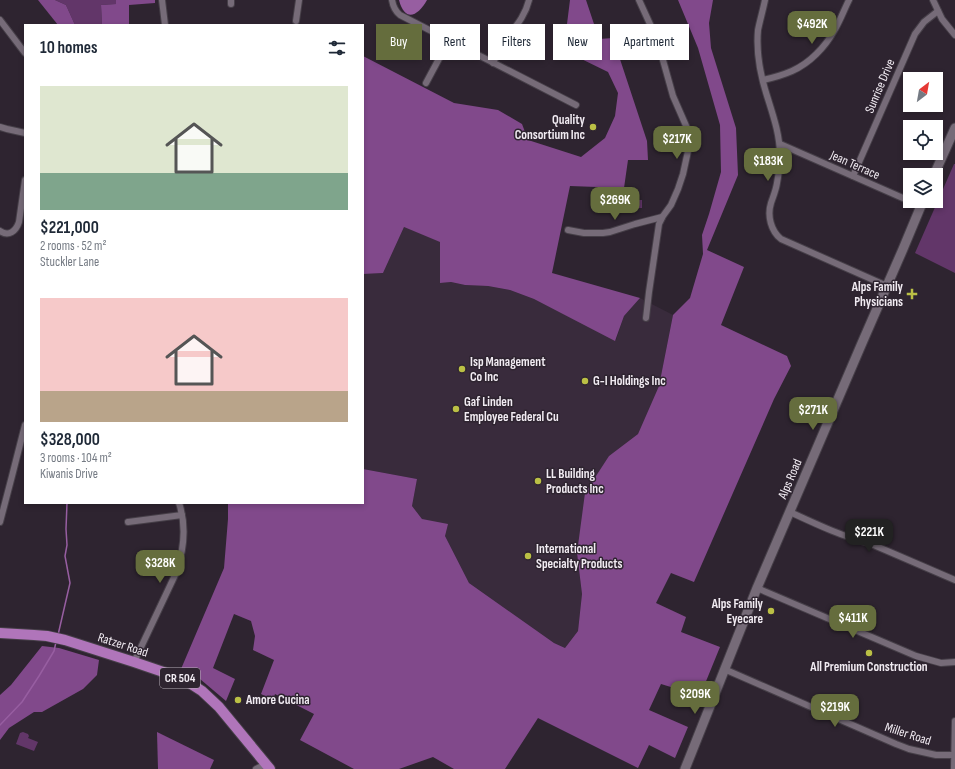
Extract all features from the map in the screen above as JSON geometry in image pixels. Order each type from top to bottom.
[{"type":"main road","points":[[937,168],[955,128]]},
{"type":"main road","name":"Alps Road","points":[[684,769],[757,588],[920,208]]},
{"type":"main road","name":"Ratzer Road","points":[[0,634],[34,635],[56,638],[134,662],[188,682],[202,691],[219,707],[268,766]]},
{"type":"street","points":[[162,0],[165,24]]},
{"type":"street","points":[[296,21],[299,0]]},
{"type":"street","points":[[392,0],[396,12],[430,30]]},
{"type":"street","points":[[493,63],[504,41],[522,18],[528,6],[529,0]]},
{"type":"street","points":[[639,0],[655,35],[673,96],[687,128],[688,151],[678,189],[670,206],[662,217],[660,224],[646,318]]},
{"type":"street","points":[[765,0],[759,23],[758,56],[762,80],[780,144],[779,173],[770,205],[769,215],[775,234],[787,242],[887,286]]},
{"type":"street","points":[[762,80],[792,71],[815,55],[832,34],[849,0]]},
{"type":"street","points":[[933,0],[942,20],[955,36]]},
{"type":"street","name":"Sunrise Drive","points":[[853,176],[915,34],[924,22],[938,11]]},
{"type":"street","points":[[0,20],[24,52]]},
{"type":"street","points":[[480,56],[576,105]]},
{"type":"street","points":[[426,83],[438,60]]},
{"type":"street","points":[[0,127],[24,133]]},
{"type":"street","name":"Jean Terrace","points":[[780,144],[903,196]]},
{"type":"street","points":[[0,231],[8,234],[15,230],[19,222],[24,190]]},
{"type":"street","points":[[568,230],[584,233],[603,233],[662,217]]},
{"type":"street","points":[[0,522],[24,429]]},
{"type":"street","points":[[134,662],[180,562],[184,540],[184,529],[179,504]]},
{"type":"street","points":[[790,512],[826,529],[869,543],[955,580]]},
{"type":"street","points":[[128,522],[182,515]]},
{"type":"street","points":[[757,588],[916,656],[928,660],[955,662]]},
{"type":"street","name":"Miller Road","points":[[724,669],[908,749],[936,755],[954,755]]},
{"type":"street","points":[[954,769],[955,721]]},
{"type":"street","points":[[256,769],[268,766]]},
{"type":"shaded area","points":[[38,0],[55,0],[66,5],[75,24],[57,24]]},
{"type":"shaded area","points":[[55,0],[116,0],[116,4],[101,5],[102,24],[75,24],[66,5]]},
{"type":"shaded area","points":[[116,0],[155,0],[155,3],[129,5],[129,24],[102,24],[101,5],[116,4]]},
{"type":"shaded area","points":[[399,0],[427,0],[420,10],[412,15],[405,12]]},
{"type":"shaded area","points":[[570,0],[586,0],[594,24],[567,24]]},
{"type":"shaded area","points":[[678,0],[713,0],[709,23],[711,48],[736,128],[738,175],[707,250],[744,267],[721,325],[787,356],[791,366],[774,399],[694,582],[671,573],[656,603],[686,617],[681,632],[720,647],[700,696],[661,684],[649,710],[688,727],[675,758],[649,745],[638,768],[538,718],[505,769],[454,769],[433,757],[399,769],[354,769],[300,740],[314,714],[275,694],[273,700],[261,694],[274,660],[253,650],[255,636],[251,621],[234,614],[213,668],[235,679],[226,701],[200,679],[181,669],[224,568],[228,504],[364,504],[364,469],[417,479],[412,506],[422,519],[448,524],[445,536],[469,583],[554,643],[565,648],[578,631],[582,594],[577,553],[585,493],[609,456],[638,434],[659,386],[673,315],[690,298],[703,254],[702,235],[721,172],[720,125],[698,48]]},
{"type":"shaded area","points":[[610,38],[610,60],[620,60],[647,141],[648,160],[628,160],[624,188],[570,186],[552,273],[640,298],[624,316],[615,341],[534,299],[510,290],[451,282],[440,283],[440,242],[404,227],[383,273],[364,274],[364,57],[454,103],[498,110],[522,124],[528,140],[581,157],[605,138],[615,116],[618,93],[608,72],[583,60],[602,60],[602,39]]},
{"type":"shaded area","points":[[955,164],[955,273],[915,253],[935,208],[943,208],[943,189]]},
{"type":"shaded area","points":[[632,200],[642,200],[642,208],[632,208]]},
{"type":"shaded area","points":[[404,227],[441,242],[440,283],[451,282],[510,290],[534,299],[616,340],[624,316],[640,298],[673,315],[659,386],[638,434],[609,456],[577,553],[582,594],[578,631],[565,648],[554,643],[469,583],[445,536],[422,519],[412,506],[417,479],[364,469],[364,274],[383,273]]},
{"type":"shaded area","points":[[42,646],[59,648],[99,660],[97,675],[83,689],[42,712],[34,712],[9,728],[0,740],[0,695],[11,685]]},
{"type":"shaded area","points":[[23,732],[28,734],[28,738],[38,742],[34,751],[16,744],[20,733]]},
{"type":"shaded area","points":[[157,732],[214,760],[210,769],[158,769]]},
{"type":"waterway","points":[[58,635],[70,583],[65,556],[67,545],[67,504]]},
{"type":"waterway","points":[[0,725],[22,702],[54,651],[56,642]]},
{"type":"place","name":"Quality Consortium Inc","points":[[593,127]]},
{"type":"place","name":"Alps Family Physicians","points":[[912,294]]},
{"type":"place","name":"Isp Management Co Inc","points":[[462,369]]},
{"type":"place","name":"G-I Holdings Inc","points":[[585,381]]},
{"type":"place","name":"Gaf Linden Employee Federal Cu","points":[[456,409]]},
{"type":"place","name":"LL Building Products Inc","points":[[538,481]]},
{"type":"place","name":"International Specialty Products","points":[[528,556]]},
{"type":"place","name":"Alps Family Eyecare","points":[[771,611]]},
{"type":"place","name":"All Premium Construction","points":[[869,653]]},
{"type":"place","name":"Amore Cucina","points":[[238,700]]}]
